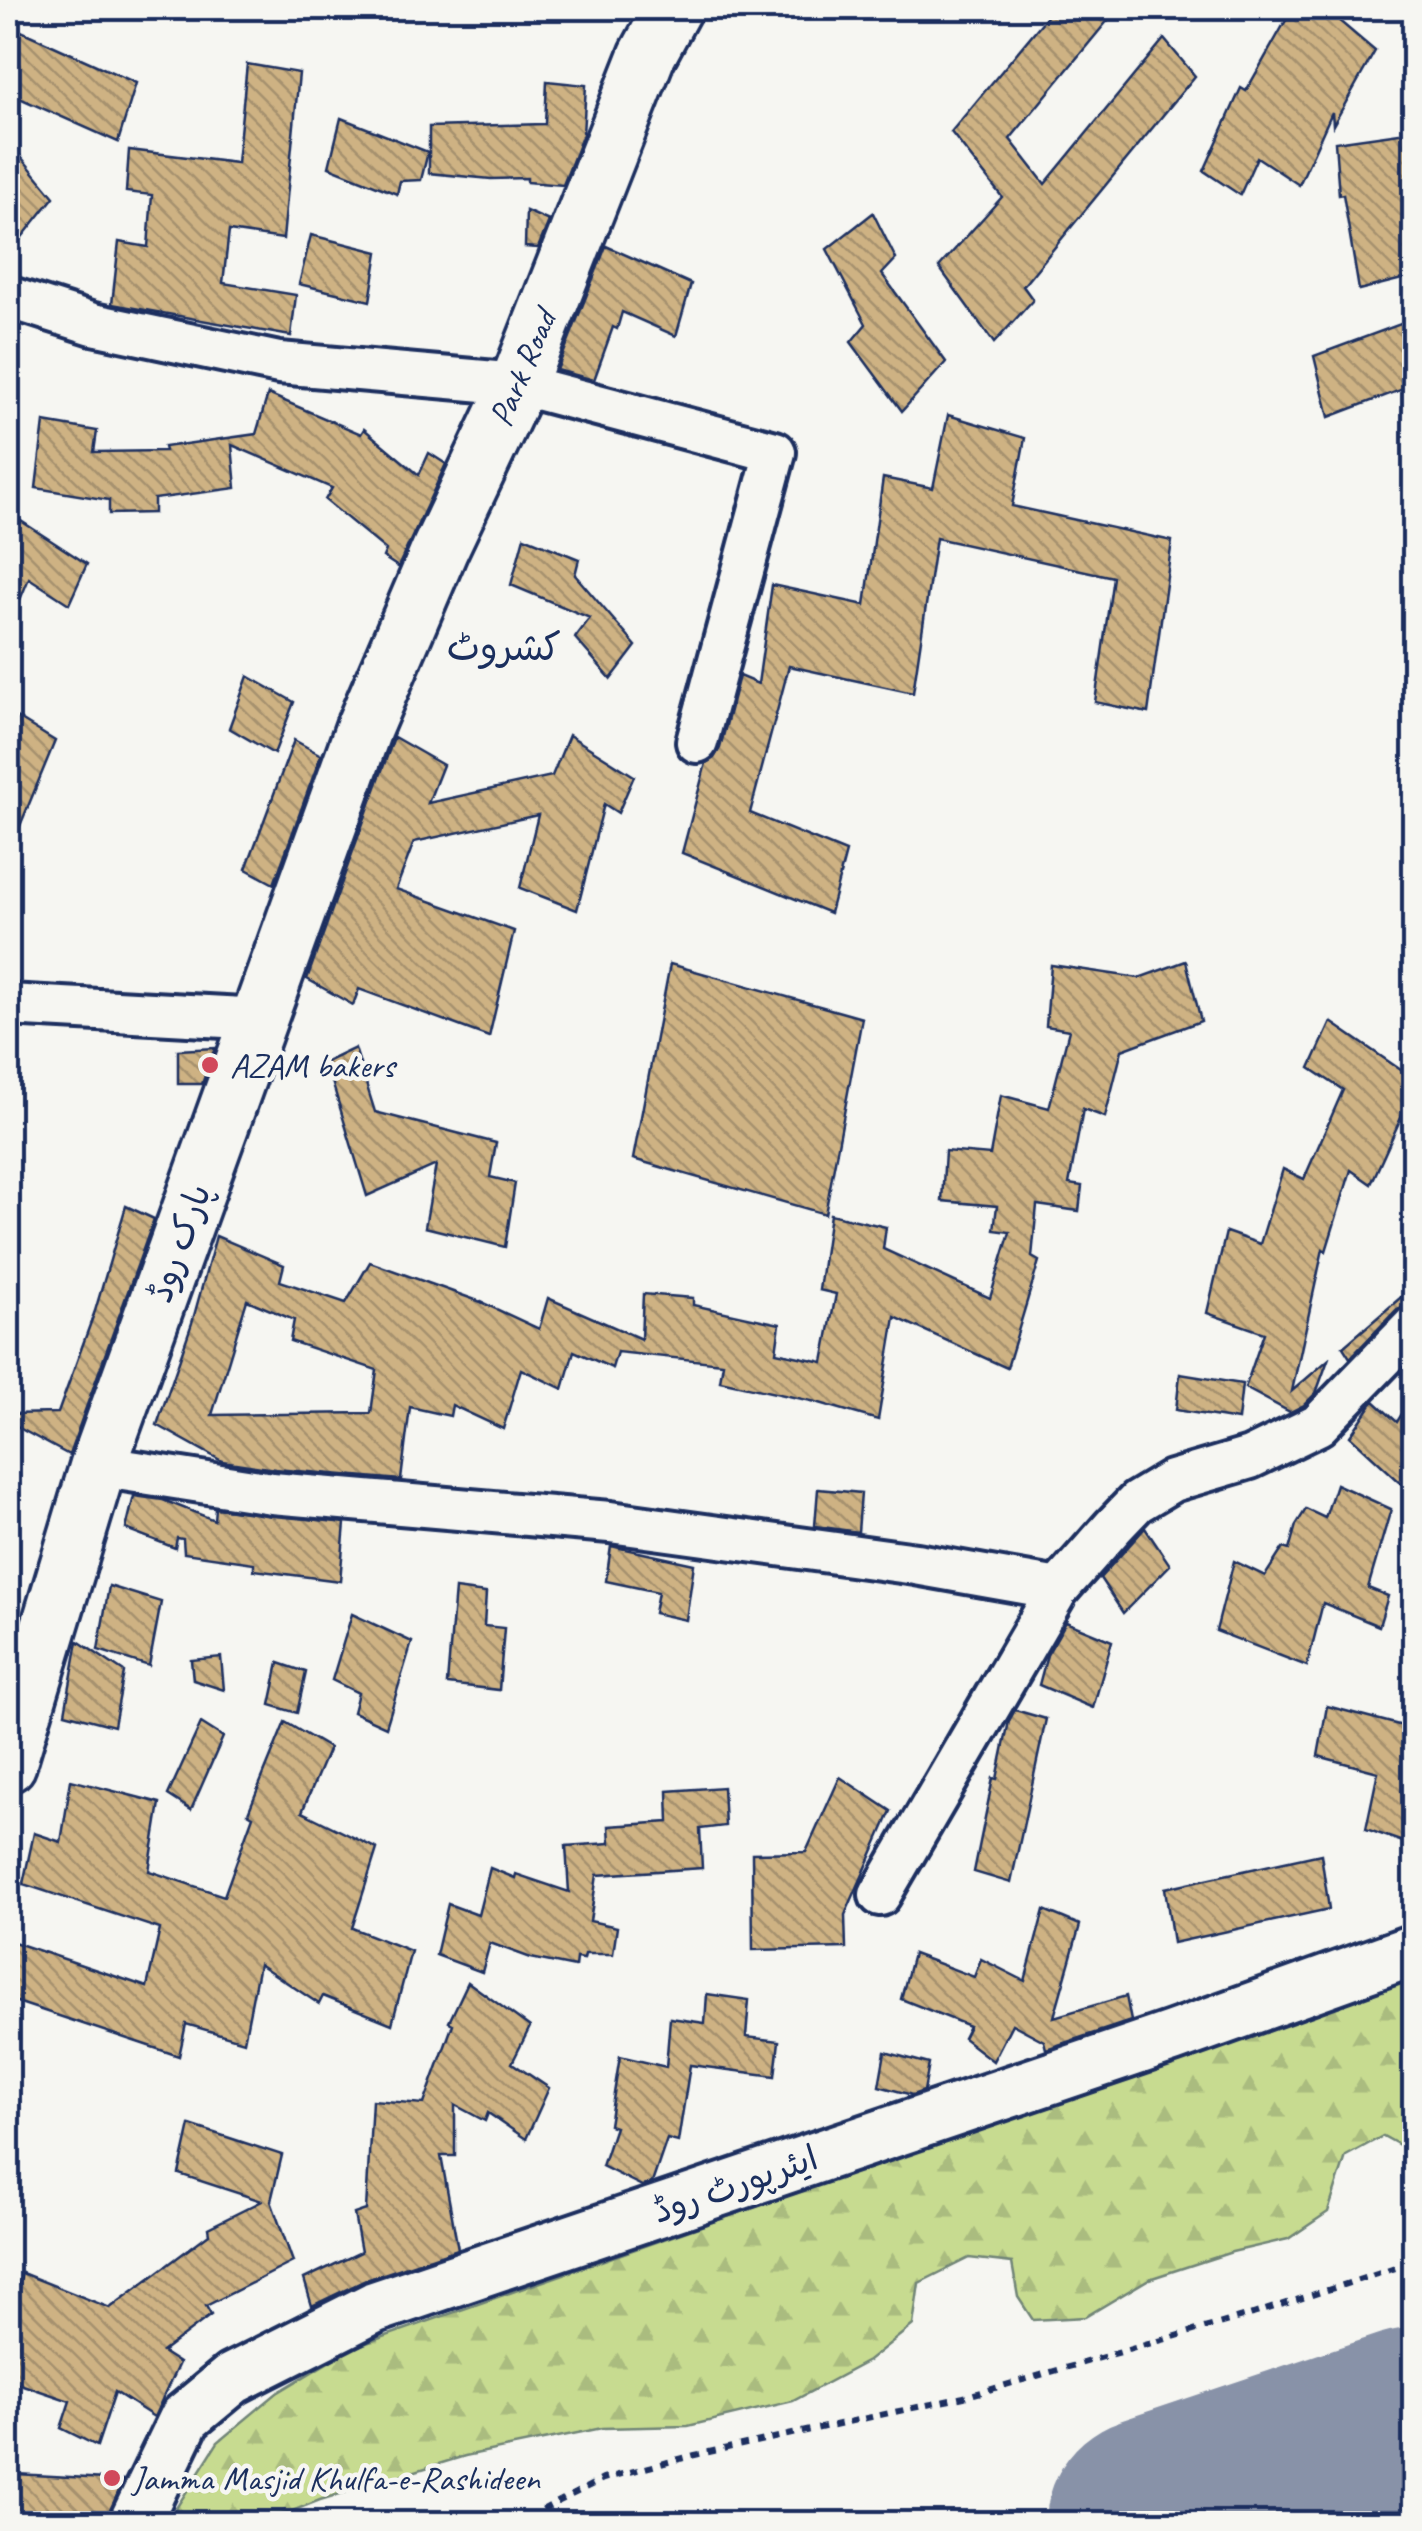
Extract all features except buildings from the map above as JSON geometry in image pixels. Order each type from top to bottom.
[{"type":"main road","name":"Park Road","points":[[364,727],[440,549],[518,384],[647,56],[673,8]]},
{"type":"main road","name":"پارک روڈ","points":[[8,1764],[98,1466],[364,727]]},
{"type":"street","points":[[8,296],[93,324],[278,363],[518,384],[775,452],[698,742]]},
{"type":"street","points":[[8,1006],[261,1019]]},
{"type":"street","points":[[880,1896],[1058,1589],[1137,1502],[1172,1482],[1250,1458],[1318,1425],[1414,1326]]},
{"type":"street","points":[[98,1466],[272,1493],[610,1522],[916,1564],[1058,1589]]},
{"type":"street","name":"ایئرپورٹ روڈ","points":[[134,2524],[185,2418],[232,2379],[375,2307],[1172,2037],[1414,1950]]},
{"type":"path","points":[[514,2524],[603,2479],[695,2454],[964,2397],[1252,2314],[1414,2262]]},
{"type":"green space","points":[[1414,1977],[1414,2153],[1383,2136],[1346,2156],[1328,2212],[1288,2239],[1149,2279],[1085,2317],[1033,2320],[1018,2297],[1012,2263],[969,2258],[919,2283],[913,2325],[868,2361],[793,2401],[688,2426],[602,2428],[465,2456],[320,2500],[262,2523],[166,2524],[218,2442],[277,2393],[352,2348]]},
{"type":"runway","points":[[1155,2524],[1414,2437]]},
{"type":"place","name":"AZAM bakers","points":[[210,1065]]},
{"type":"place","name":"Jamma Masjid Khulfa-e-Rashideen","points":[[112,2478]]},
{"type":"district","name":"کشروٹ","points":[[504,647]]}]
